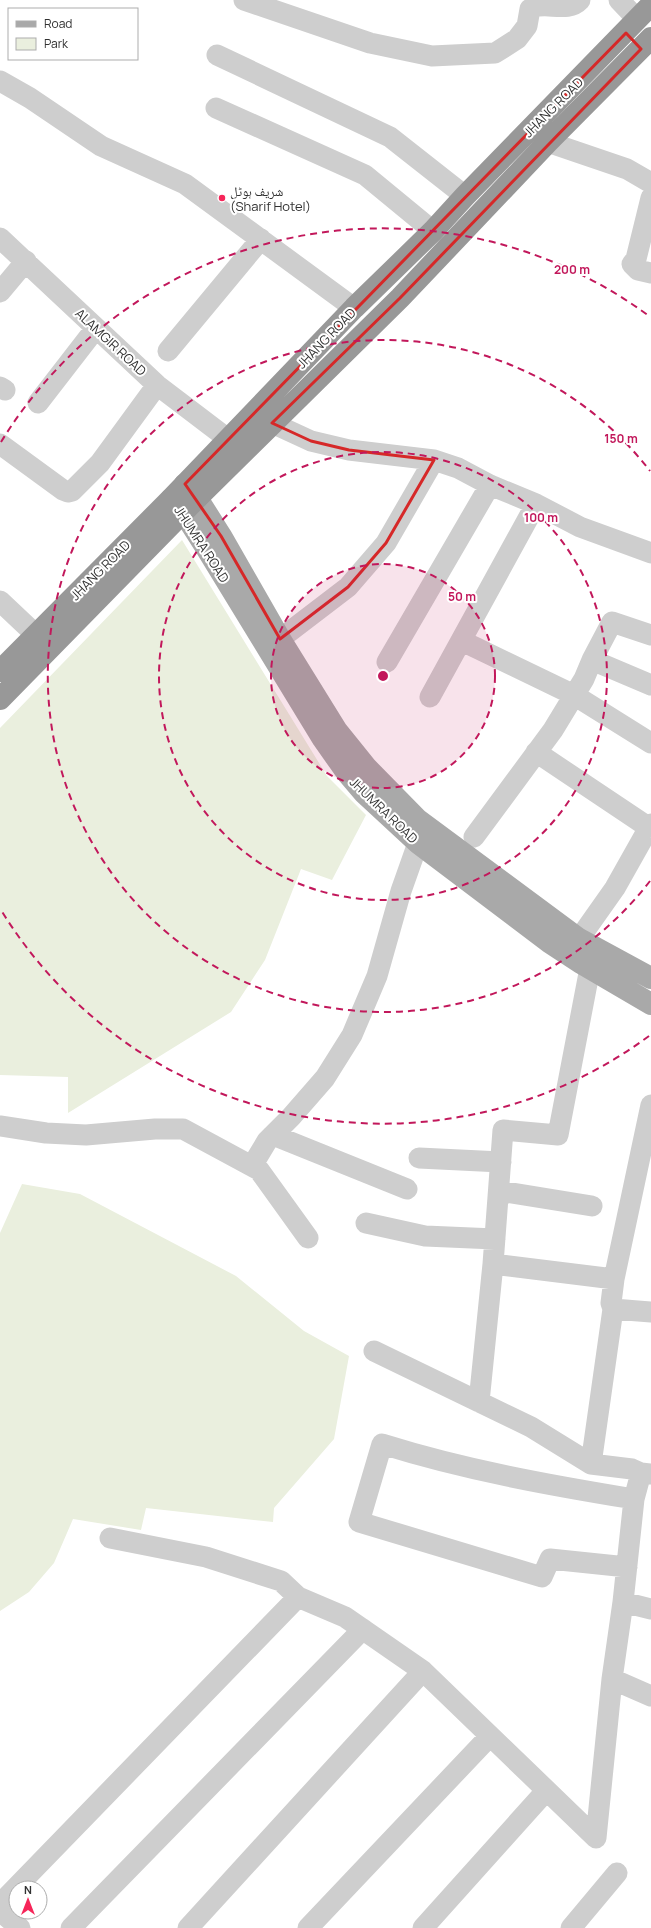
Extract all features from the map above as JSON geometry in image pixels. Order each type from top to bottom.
[{"type":"highway","points":[[638,19],[646,44]]},
{"type":"highway","name":"JHANG ROAD","points":[[0,699],[184,498],[228,439],[354,308],[433,231],[465,196],[638,19]]},
{"type":"highway","name":"JHANG ROAD","points":[[0,671],[35,634],[184,498],[272,423],[400,298],[548,142],[646,44]]},
{"type":"main road","name":"JHUMRA ROAD","points":[[184,498],[221,536],[280,639],[337,731],[366,767],[412,814],[579,939],[651,978]]},
{"type":"main road","name":"JHUMRA ROAD","points":[[184,498],[282,674],[347,773],[364,793],[418,843],[549,942],[651,1004]]},
{"type":"street","points":[[244,0],[370,43],[432,56],[495,53],[516,39],[527,26],[530,9],[536,5],[568,6],[577,3],[580,0]]},
{"type":"street","points":[[619,0],[638,19]]},
{"type":"street","points":[[217,55],[390,137],[465,196]]},
{"type":"street","points":[[0,81],[30,98],[101,146],[185,184],[354,308]]},
{"type":"street","points":[[216,108],[365,175],[433,231]]},
{"type":"street","points":[[526,134],[627,169],[651,184]]},
{"type":"street","points":[[651,198],[636,259],[632,264],[638,270],[651,273]]},
{"type":"street","name":"ALAMGIR ROAD","points":[[0,238],[157,385],[228,439]]},
{"type":"street","points":[[168,350],[261,239]]},
{"type":"street","points":[[0,292],[26,261]]},
{"type":"street","points":[[38,403],[96,328]]},
{"type":"street","points":[[0,444],[63,490],[68,492],[72,491],[100,463],[157,385]]},
{"type":"street","points":[[272,423],[310,442],[348,450],[434,460],[458,468],[490,485],[536,504],[580,527],[651,553]]},
{"type":"street","points":[[280,639],[348,587],[386,543],[434,460]]},
{"type":"street","points":[[387,662],[490,485]]},
{"type":"street","points":[[430,697],[536,504]]},
{"type":"street","points":[[0,601],[35,634]]},
{"type":"street","points":[[474,837],[553,730],[584,679],[612,622],[651,635]]},
{"type":"street","points":[[462,641],[574,695],[651,743]]},
{"type":"street","points":[[592,660],[651,685]]},
{"type":"street","points":[[536,752],[650,825],[644,850],[579,939]]},
{"type":"street","points":[[252,1166],[267,1141],[325,1078],[352,1035],[377,976],[401,891],[418,843]]},
{"type":"street","points":[[479,1402],[493,1264],[503,1130],[558,1135],[590,968]]},
{"type":"street","points":[[591,1464],[613,1309],[611,1303],[614,1279],[651,1105]]},
{"type":"street","points":[[0,1126],[46,1133],[86,1135],[155,1129],[183,1129],[259,1170],[308,1238]]},
{"type":"street","points":[[272,1135],[407,1189]]},
{"type":"street","points":[[419,1158],[501,1162]]},
{"type":"street","points":[[499,1192],[592,1206]]},
{"type":"street","points":[[366,1223],[425,1236],[495,1239]]},
{"type":"street","points":[[493,1264],[614,1279]]},
{"type":"street","points":[[613,1309],[651,1312]]},
{"type":"street","points":[[110,1538],[206,1558],[281,1581],[298,1597],[345,1617],[423,1671],[596,1838],[612,1679],[623,1602],[634,1499],[646,1474],[632,1469],[591,1464],[531,1427],[374,1351]]},
{"type":"street","points":[[626,1567],[550,1559],[542,1577],[359,1522],[382,1444],[432,1460],[554,1486],[634,1499]]},
{"type":"street","points":[[0,1904],[298,1597]]},
{"type":"street","points":[[623,1602],[651,1609]]},
{"type":"street","points":[[71,1928],[363,1629]]},
{"type":"street","points":[[188,1928],[423,1671]]},
{"type":"street","points":[[612,1679],[651,1696]]},
{"type":"street","points":[[308,1928],[490,1736]]},
{"type":"street","points":[[423,1928],[546,1791]]},
{"type":"street","points":[[570,1928],[617,1874]]},
{"type":"street","points":[[0,1912],[20,1928]]},
{"type":"highlighted area","points":[[626,33],[641,49],[400,298],[272,423],[311,441],[349,450],[434,460],[386,543],[348,587],[280,639],[221,536],[185,484]]},
{"type":"green space","points":[[182,540],[327,776],[366,815],[332,880],[301,869],[265,960],[231,1012],[68,1113],[68,1077],[0,1075],[0,728]]},
{"type":"green space","points":[[22,1184],[80,1194],[236,1276],[304,1331],[349,1356],[334,1439],[274,1508],[273,1522],[146,1508],[141,1530],[73,1519],[54,1563],[29,1592],[0,1611],[0,1233]]},
{"type":"place","name":"شریف ہوٹل (Sharif Hotel)","points":[[222,198]]}]
